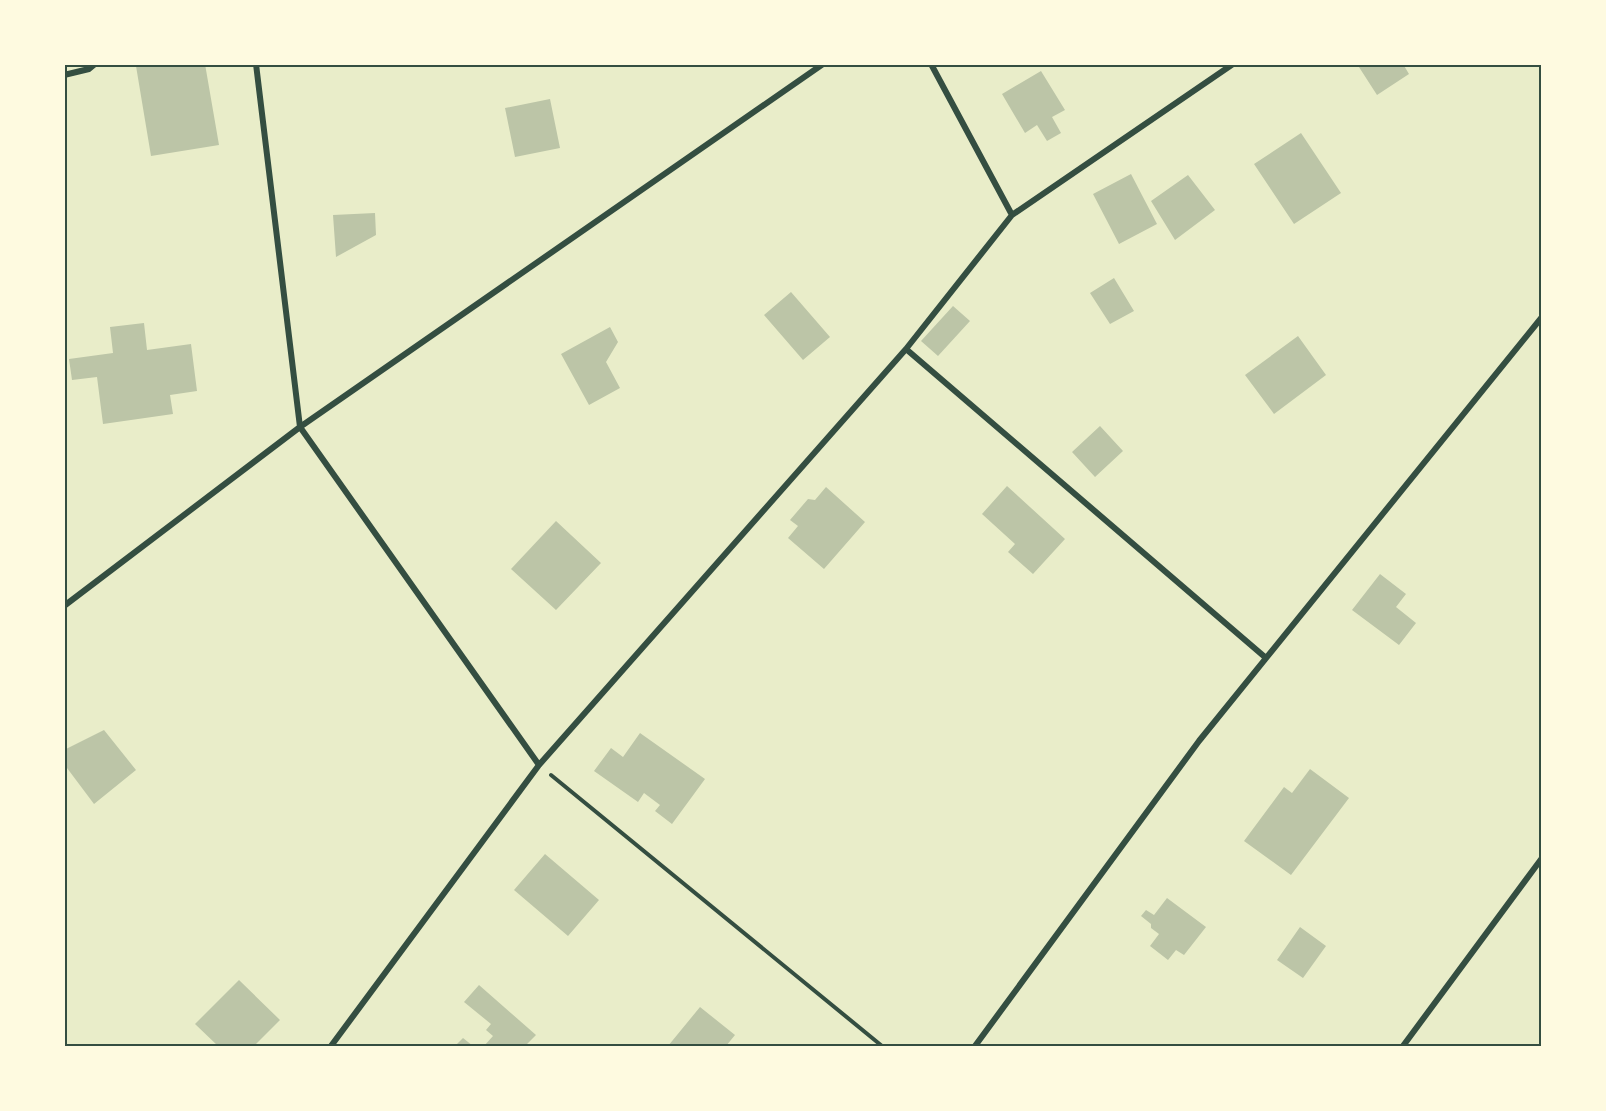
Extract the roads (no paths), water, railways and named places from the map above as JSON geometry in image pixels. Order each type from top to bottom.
[{"type":"street","points":[[64,75],[89,69],[94,64]]},
{"type":"street","points":[[256,64],[300,427],[539,765]]},
{"type":"street","points":[[64,606],[300,427],[823,64]]},
{"type":"street","points":[[931,64],[1012,215]]},
{"type":"street","points":[[330,1047],[539,765],[906,349],[1012,215],[1233,64]]},
{"type":"street","points":[[975,1047],[1199,741],[1542,317]]},
{"type":"street","points":[[906,349],[1266,658]]},
{"type":"street","points":[[1403,1047],[1542,858]]}]
